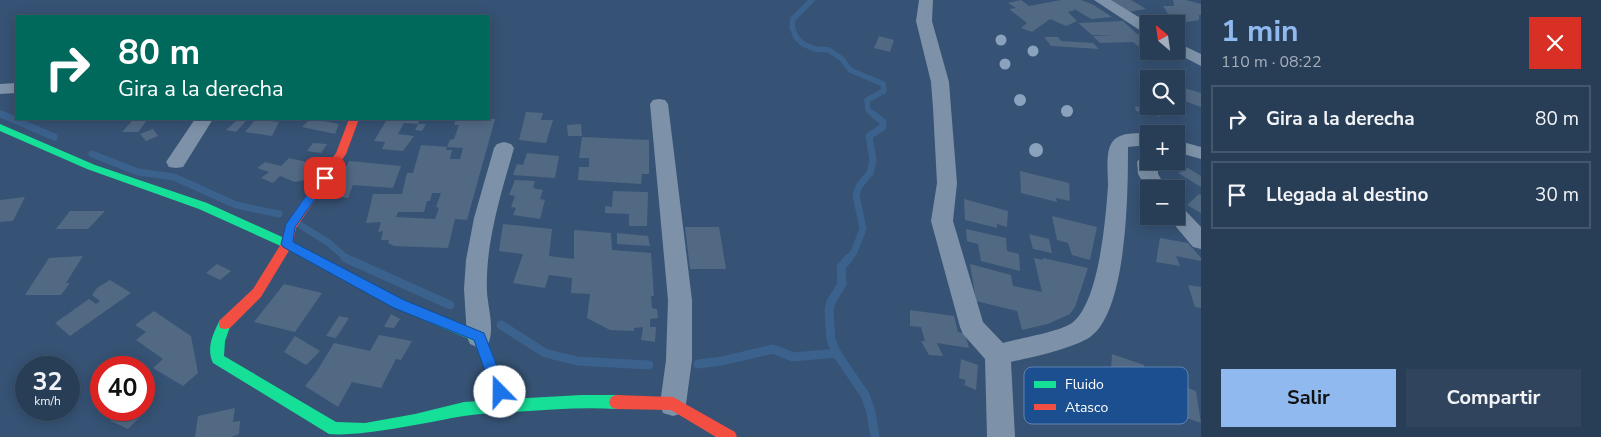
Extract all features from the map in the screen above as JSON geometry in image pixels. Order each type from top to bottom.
[{"type":"street","points":[[926,0],[924,21],[940,82],[942,108],[947,183],[942,221],[972,327],[998,355],[1001,437]]},
{"type":"street","points":[[1101,0],[1140,24]]},
{"type":"street","points":[[1185,51],[1199,58]]},
{"type":"street","points":[[0,89],[15,88]]},
{"type":"street","points":[[659,104],[680,300],[678,360],[673,404]]},
{"type":"street","points":[[176,162],[203,120]]},
{"type":"street","points":[[354,120],[341,154],[290,227],[287,244],[257,293],[227,321],[220,333],[216,348],[218,358],[307,414],[334,428],[365,430],[415,421],[464,409],[581,401],[673,404],[730,437]]},
{"type":"street","points":[[0,127],[91,167],[203,206],[287,244],[399,304],[479,337]]},
{"type":"street","points":[[998,355],[1055,340],[1080,331],[1095,316],[1108,271],[1118,217],[1119,146],[1125,140],[1140,139]]},
{"type":"street","points":[[504,148],[490,197],[477,261],[475,295],[479,337],[506,406]]},
{"type":"street","points":[[1185,149],[1201,154]]},
{"type":"street","points":[[1185,155],[1201,154]]},
{"type":"street","points":[[1185,223],[1201,241]]},
{"type":"building","points":[[1021,0],[1029,6],[1061,0],[1081,0],[1092,4],[1112,17],[1091,19],[1073,8],[1075,10],[1068,12],[1077,21],[1066,26],[1050,19],[1032,32],[1021,28],[1027,23],[1009,9],[1016,8],[1008,3]]},
{"type":"building","points":[[1107,0],[1131,0],[1146,9],[1128,12]]},
{"type":"building","points":[[1173,0],[1186,0],[1201,4],[1199,20],[1187,22],[1185,21],[1185,15],[1170,15],[1163,6],[1174,6]]},
{"type":"building","points":[[1123,21],[1137,34],[1140,34],[1140,47],[1133,42],[1100,43],[1093,36],[1113,35],[1092,35],[1078,23]]},
{"type":"building","points":[[879,36],[894,40],[890,52],[874,48]]},
{"type":"building","points":[[1044,37],[1058,37],[1061,41],[1093,43],[1099,49],[1051,46]]},
{"type":"building","points":[[1185,88],[1201,93],[1201,107],[1185,101]]},
{"type":"building","points":[[1135,106],[1140,107],[1140,112],[1136,111]]},
{"type":"building","points":[[526,112],[543,113],[541,120],[553,120],[546,143],[519,140]]},
{"type":"building","points":[[495,119],[467,220],[455,219],[448,248],[394,246],[388,243],[389,240],[381,240],[383,231],[378,232],[381,222],[366,223],[373,194],[402,194],[407,173],[413,173],[421,145],[447,147],[450,140],[454,139],[459,125],[454,125],[456,120]],"holes":[[[447,147],[463,148],[460,159],[450,159],[452,150],[446,150]],[[432,193],[441,193],[436,207],[439,208],[435,219],[396,217],[398,212],[424,212],[427,201],[430,201]]]},
{"type":"building","points":[[147,120],[138,132],[122,132],[132,121],[117,121]]},
{"type":"building","points":[[237,120],[246,121],[236,132],[226,130]]},
{"type":"building","points":[[255,120],[279,122],[272,136],[245,132]]},
{"type":"building","points":[[309,120],[339,124],[335,134],[302,127]]},
{"type":"building","points":[[380,120],[420,120],[418,124],[404,123],[398,134],[414,136],[403,151],[382,149],[385,142],[374,141],[386,121]]},
{"type":"building","points":[[418,124],[426,124],[422,131],[415,130]]},
{"type":"building","points":[[581,124],[582,136],[568,136],[567,125]]},
{"type":"building","points":[[153,129],[158,136],[146,141],[140,134]]},
{"type":"building","points":[[582,137],[649,140],[649,174],[642,174],[641,184],[578,180],[579,167],[589,167],[589,158],[579,158]]},
{"type":"building","points":[[313,143],[327,144],[321,153],[307,151]]},
{"type":"building","points":[[527,153],[559,156],[555,178],[513,175],[517,164],[523,165]]},
{"type":"building","points":[[289,158],[315,164],[305,180],[295,182],[280,176],[273,183],[261,178],[269,172],[257,168],[265,162],[281,166]]},
{"type":"building","points":[[349,161],[401,166],[393,188],[353,185],[348,198],[332,196]]},
{"type":"building","points":[[1188,168],[1201,176],[1201,187],[1178,173]]},
{"type":"building","points":[[1020,171],[1069,183],[1070,201],[1056,198],[1057,202],[1021,193]]},
{"type":"building","points":[[515,180],[535,181],[533,188],[543,190],[540,199],[545,200],[540,219],[513,215],[516,208],[511,207],[515,196],[509,195]]},
{"type":"building","points":[[613,191],[648,192],[647,226],[629,226],[629,214],[605,213],[605,206],[612,207]]},
{"type":"building","points":[[1199,194],[1201,195],[1201,213],[1187,205]]},
{"type":"building","points":[[25,197],[13,221],[0,222],[0,200]]},
{"type":"building","points":[[964,199],[1008,211],[1007,227],[997,224],[997,228],[965,220]]},
{"type":"building","points":[[70,211],[105,211],[88,229],[56,229]]},
{"type":"building","points":[[1052,216],[1097,227],[1090,260],[1072,255],[1068,243],[1057,240]]},
{"type":"building","points":[[503,224],[552,229],[549,256],[574,259],[574,230],[611,233],[612,250],[651,253],[654,296],[651,296],[652,308],[657,309],[658,318],[650,319],[650,327],[656,327],[655,342],[641,340],[643,327],[634,328],[634,331],[610,330],[587,318],[590,294],[571,293],[572,278],[549,275],[545,288],[513,283],[523,254],[499,251]]},
{"type":"building","points":[[685,227],[719,227],[726,269],[690,269]]},
{"type":"building","points":[[966,229],[1006,238],[1007,251],[1019,254],[1020,271],[981,261],[978,244],[967,241]]},
{"type":"building","points":[[617,233],[648,236],[650,246],[617,244]]},
{"type":"building","points":[[1029,234],[1049,239],[1052,253],[1033,249]]},
{"type":"building","points":[[1160,238],[1188,243],[1201,258],[1201,261],[1176,256],[1180,266],[1156,262]]},
{"type":"building","points":[[83,256],[66,283],[70,283],[61,295],[25,295],[49,258]]},
{"type":"building","points":[[1034,258],[1043,260],[1043,258],[1088,268],[1075,307],[1070,314],[1048,324],[1022,330],[1017,311],[976,301],[970,264],[1011,275],[1013,286],[1042,292]]},
{"type":"building","points":[[217,264],[231,271],[220,280],[206,273]]},
{"type":"building","points":[[110,280],[131,293],[70,336],[55,323],[89,299],[96,304],[100,301],[92,295],[97,288]]},
{"type":"building","points":[[284,284],[322,293],[295,332],[254,322]]},
{"type":"building","points":[[1188,285],[1201,287],[1201,308],[1195,307]]},
{"type":"building","points":[[910,310],[954,316],[958,332],[965,333],[969,348],[937,343],[943,356],[929,355],[921,341],[925,341],[921,327],[910,326]]},
{"type":"building","points":[[154,311],[191,336],[198,373],[183,386],[155,369],[155,366],[163,359],[136,340],[146,332],[135,325]]},
{"type":"building","points":[[391,314],[400,319],[394,328],[384,327]]},
{"type":"building","points":[[339,316],[349,318],[336,338],[326,336]]},
{"type":"building","points":[[379,335],[412,341],[401,360],[396,359],[381,388],[352,382],[338,407],[305,386],[317,371],[334,343],[370,351]]},
{"type":"building","points":[[295,336],[320,351],[306,365],[284,352]]},
{"type":"building","points":[[1112,354],[1144,365],[1144,367],[1111,367]]},
{"type":"building","points":[[961,359],[978,365],[976,390],[964,385],[966,380],[959,378]]},
{"type":"building","points":[[1188,388],[1196,391],[1201,423],[1188,418]]},
{"type":"building","points":[[235,408],[233,422],[240,421],[239,434],[231,437],[195,437],[198,416]]},
{"type":"building","points":[[111,421],[136,421],[128,429]]},
{"type":"waterway","points":[[812,0],[793,19],[792,27],[796,37],[803,44],[815,49],[829,50],[842,59],[850,70],[883,84],[884,91],[867,100],[868,110],[875,116]]},
{"type":"waterway","points":[[0,114],[4,116]]},
{"type":"waterway","points":[[1,114],[54,137]]},
{"type":"waterway","points":[[848,259],[854,252],[863,229],[856,195],[859,186],[870,173],[873,160],[869,136],[883,127],[883,122],[873,114]]},
{"type":"waterway","points":[[92,154],[138,172],[174,177],[236,205],[279,214]]},
{"type":"waterway","points":[[300,225],[329,243],[347,259]]},
{"type":"waterway","points":[[837,353],[831,340],[829,310],[831,302],[842,284],[841,267],[849,258]]},
{"type":"waterway","points":[[347,259],[450,305]]},
{"type":"waterway","points":[[501,325],[545,353],[577,361],[649,365]]},
{"type":"waterway","points":[[698,364],[722,361],[773,349],[793,357],[837,353]]},
{"type":"waterway","points":[[837,353],[865,395],[871,412],[875,437]]},
{"type":"traffic: fast","points":[[0,127],[91,167],[203,206],[287,244],[399,304],[479,337],[493,377],[506,406]]},
{"type":"traffic: fast","points":[[225,324],[218,341],[218,359],[334,429],[365,430],[415,421],[464,409],[581,401],[616,402]]},
{"type":"traffic: jam","points":[[225,324],[257,293],[287,244],[290,227],[341,154],[354,120]]},
{"type":"traffic: jam","points":[[616,402],[673,404],[730,437]]},
{"type":"route","points":[[325,178],[290,227],[287,244],[399,304],[479,337],[500,392]]}]
